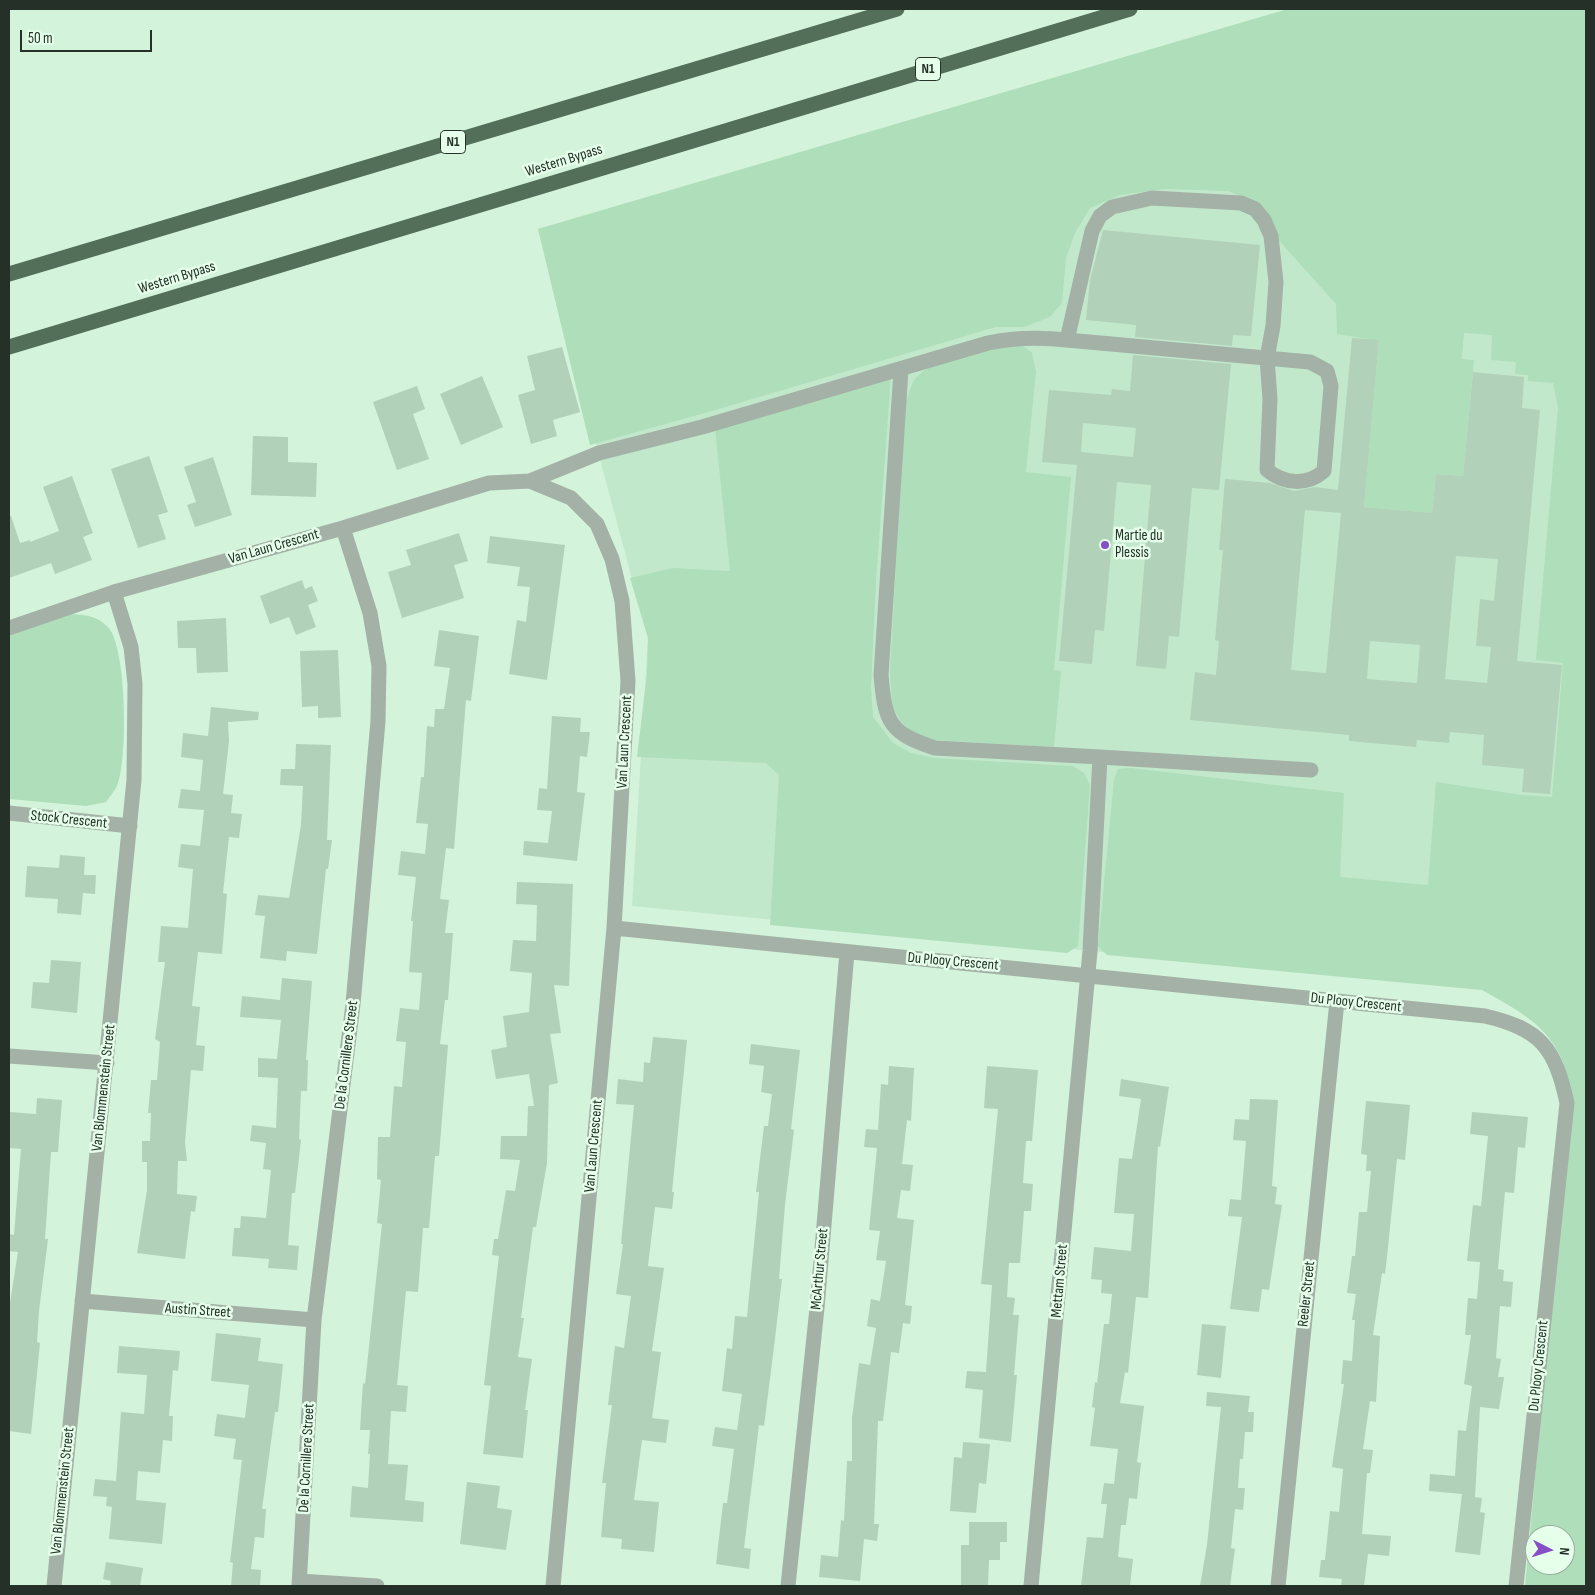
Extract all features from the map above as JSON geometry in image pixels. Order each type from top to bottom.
[{"type":"highway","name":"N1","points":[[9,274],[898,9]]},
{"type":"highway","name":"Western Bypass","points":[[9,346],[1130,9]]},
{"type":"street","points":[[530,481],[599,453],[702,427],[901,370],[988,342],[1011,338],[1067,340],[1267,358],[1310,362],[1327,371],[1331,386],[1324,471],[1314,480],[1298,482],[1276,478],[1267,470],[1270,399],[1267,358],[1273,326],[1276,282],[1271,236],[1264,220],[1255,209],[1241,203],[1220,200],[1152,198],[1112,207],[1100,216],[1087,247],[1067,340]]},
{"type":"street","points":[[901,370],[881,666],[884,708],[895,728],[910,740],[935,748],[1311,770]]},
{"type":"street","name":"Van Laun Crescent","points":[[9,628],[114,592],[343,528],[489,483],[530,481],[571,498],[597,524],[612,559],[622,601],[628,681],[614,928],[553,1586]]},
{"type":"street","name":"De la Cornillere Street","points":[[300,1584],[314,1320],[353,1004],[378,720],[379,666],[370,613],[343,528]]},
{"type":"street","name":"Van Blommenstein Street","points":[[54,1586],[134,780],[135,684],[131,647],[114,592]]},
{"type":"street","name":"Mettam Street","points":[[1031,1586],[1092,915],[1100,757]]},
{"type":"street","name":"Stock Crescent","points":[[9,813],[130,826]]},
{"type":"street","name":"Du Plooy Crescent","points":[[614,928],[1485,1016],[1512,1022],[1541,1042],[1554,1056],[1560,1071],[1567,1103],[1516,1586]]},
{"type":"street","name":"McArthur Street","points":[[788,1586],[817,1308],[846,952]]},
{"type":"street","name":"Reeler Street","points":[[1278,1586],[1337,1001]]},
{"type":"street","points":[[9,1056],[107,1063]]},
{"type":"street","name":"Austin Street","points":[[82,1301],[314,1320]]},
{"type":"street","points":[[300,1584],[377,1586]]},
{"type":"shaded area","name":"Martie du Plessis","points":[[1288,9],[1586,9],[1586,952],[1581,999],[632,906],[648,638],[538,229]]},
{"type":"shaded area","points":[[1288,9],[1586,9],[1586,1586],[1525,1586],[1526,1575],[1575,1575],[1575,1525],[1531,1525],[1570,1102],[1564,1065],[1547,1036],[1528,1018],[1482,990],[1107,955],[1098,946],[1114,779],[1118,769],[1131,768],[1344,793],[1340,877],[1428,885],[1436,782],[1522,795],[1552,797],[1563,663],[1536,660],[1558,408],[1553,383],[1528,381],[1528,375],[1515,374],[1516,362],[1491,360],[1492,335],[1464,333],[1462,359],[1474,360],[1463,476],[1436,474],[1432,513],[1364,507],[1379,341],[1337,334],[1336,304],[1274,235],[1250,200],[1228,191],[1165,189],[1120,195],[1090,208],[1075,233],[1066,258],[1062,303],[1050,317],[1024,327],[996,327],[590,445],[538,229]]},
{"type":"shaded area","points":[[1022,345],[1032,353],[1036,372],[1026,472],[1071,477],[1054,670],[1061,671],[1054,747],[935,740],[912,732],[900,720],[892,706],[890,671],[905,405],[915,379],[935,365],[965,354]]},
{"type":"shaded area","points":[[891,376],[876,582],[871,688],[873,717],[893,743],[911,753],[935,758],[1073,766],[1084,773],[1090,785],[1078,946],[1067,953],[770,925],[779,775],[766,763],[637,757],[647,673],[648,638],[630,578],[673,568],[730,571],[715,429]]},
{"type":"shaded area","points":[[69,614],[85,615],[99,620],[108,627],[114,639],[119,657],[124,705],[123,753],[121,773],[117,786],[106,802],[86,806],[9,799],[9,632]]},
{"type":"building","points":[[1103,230],[1260,245],[1251,336],[1233,335],[1232,346],[1135,337],[1136,325],[1086,320],[1090,280]]},
{"type":"building","points":[[1352,338],[1379,340],[1364,507],[1432,513],[1436,474],[1463,476],[1473,372],[1524,377],[1522,408],[1540,410],[1517,661],[1562,665],[1550,794],[1522,792],[1524,769],[1482,765],[1484,735],[1450,732],[1449,743],[1417,740],[1416,747],[1349,741],[1349,735],[1190,720],[1195,672],[1216,675],[1219,641],[1215,640],[1223,550],[1219,550],[1225,479],[1270,483],[1294,491],[1315,487],[1338,490]],"holes":[[[1305,510],[1341,513],[1326,673],[1291,670]],[[1456,556],[1498,559],[1494,601],[1480,599],[1476,646],[1491,647],[1487,683],[1445,679]],[[1370,641],[1420,645],[1417,683],[1367,679]]]},
{"type":"building","points":[[562,347],[580,412],[553,420],[557,436],[531,444],[518,395],[535,390],[527,356]]},
{"type":"building","points":[[1133,355],[1231,364],[1219,490],[1192,488],[1179,637],[1169,636],[1166,669],[1136,666],[1151,485],[1117,482],[1104,631],[1095,630],[1092,664],[1059,661],[1077,465],[1042,462],[1049,390],[1111,395],[1112,389],[1130,391]],"holes":[[[1083,423],[1136,428],[1133,457],[1081,452]]]},
{"type":"building","points":[[482,376],[503,427],[461,445],[440,394]]},
{"type":"building","points":[[417,386],[425,409],[413,414],[429,459],[397,470],[373,402]]},
{"type":"building","points":[[253,436],[288,437],[288,462],[317,463],[316,497],[251,495]]},
{"type":"building","points":[[149,456],[168,512],[158,515],[166,539],[138,548],[111,469]]},
{"type":"building","points":[[213,457],[232,515],[195,527],[187,505],[196,502],[184,467]]},
{"type":"building","points":[[72,476],[93,533],[83,537],[92,560],[55,574],[51,563],[9,578],[9,516],[11,516],[20,543],[30,540],[30,542],[59,531],[43,487]]},
{"type":"building","points":[[459,533],[468,561],[454,565],[464,598],[402,618],[388,572],[411,565],[406,550]]},
{"type":"building","points":[[490,536],[565,545],[547,680],[509,674],[517,620],[526,622],[530,587],[517,586],[520,567],[487,563]]},
{"type":"building","points":[[302,580],[305,589],[312,586],[318,601],[308,605],[316,627],[296,635],[289,617],[270,624],[260,596]]},
{"type":"building","points":[[226,618],[228,672],[197,673],[196,648],[178,648],[177,621]]},
{"type":"building","points":[[439,630],[479,636],[471,701],[466,700],[454,849],[446,848],[440,899],[449,900],[445,933],[453,933],[448,1000],[445,1000],[440,1044],[448,1045],[439,1156],[435,1156],[429,1228],[423,1228],[418,1292],[406,1291],[397,1385],[408,1386],[406,1412],[391,1411],[388,1464],[408,1465],[405,1500],[424,1502],[423,1522],[350,1517],[352,1486],[368,1488],[370,1430],[360,1430],[363,1383],[365,1384],[382,1224],[377,1223],[381,1180],[377,1179],[378,1137],[390,1137],[394,1086],[402,1087],[406,1042],[396,1041],[400,1008],[419,1010],[422,973],[409,972],[413,921],[411,921],[416,877],[398,875],[401,851],[425,854],[428,824],[416,823],[421,777],[424,777],[427,726],[434,727],[435,709],[444,709],[450,668],[434,666]]},
{"type":"building","points":[[338,650],[341,717],[318,718],[318,706],[302,707],[300,651]]},
{"type":"building","points":[[211,707],[259,712],[258,720],[228,722],[229,741],[223,794],[233,795],[231,813],[242,814],[239,838],[229,837],[223,893],[227,894],[222,954],[198,952],[192,1006],[200,1007],[196,1045],[205,1046],[203,1071],[191,1070],[185,1142],[187,1161],[178,1161],[177,1194],[197,1196],[195,1212],[191,1211],[185,1259],[137,1253],[147,1190],[147,1162],[142,1162],[142,1141],[150,1141],[151,1113],[148,1113],[151,1080],[157,1080],[160,1042],[155,1039],[165,962],[158,962],[161,926],[188,928],[193,869],[178,867],[181,844],[200,846],[204,810],[178,808],[181,789],[200,791],[203,760],[181,757],[183,733],[208,736]]},
{"type":"building","points":[[552,716],[581,718],[580,732],[590,732],[587,757],[580,756],[577,792],[585,793],[577,861],[523,855],[524,841],[548,843],[552,811],[537,810],[539,788],[547,789]]},
{"type":"building","points":[[296,744],[331,745],[327,840],[332,840],[328,869],[326,869],[317,954],[287,951],[286,961],[260,958],[265,916],[255,915],[258,895],[289,898],[301,825],[303,786],[280,785],[281,769],[295,769]]},
{"type":"building","points":[[60,855],[85,857],[84,875],[96,875],[95,894],[83,893],[81,915],[57,913],[58,899],[25,897],[27,866],[59,868]]},
{"type":"building","points":[[517,882],[573,884],[569,986],[554,985],[561,1033],[550,1034],[558,1083],[549,1085],[547,1163],[536,1227],[533,1227],[521,1318],[524,1318],[518,1357],[532,1359],[525,1410],[528,1410],[523,1458],[483,1454],[491,1386],[484,1385],[499,1256],[492,1255],[494,1239],[498,1239],[506,1190],[515,1191],[520,1160],[500,1159],[501,1136],[527,1136],[528,1106],[534,1106],[529,1074],[496,1079],[491,1050],[507,1047],[503,1016],[529,1012],[532,973],[510,971],[513,940],[536,941],[537,905],[516,904]]},
{"type":"building","points":[[51,960],[81,962],[77,1013],[31,1008],[33,982],[49,983]]},
{"type":"building","points":[[282,978],[312,981],[306,1060],[308,1060],[307,1091],[301,1091],[299,1139],[301,1140],[295,1193],[292,1193],[288,1245],[299,1246],[297,1270],[268,1268],[269,1259],[232,1256],[234,1228],[240,1228],[241,1216],[266,1218],[271,1170],[263,1169],[266,1143],[250,1141],[252,1125],[276,1128],[278,1078],[258,1077],[258,1058],[277,1059],[281,1020],[240,1017],[242,996],[280,1000]]},
{"type":"building","points":[[653,1037],[687,1040],[672,1192],[674,1192],[672,1209],[655,1207],[648,1266],[664,1268],[652,1351],[661,1352],[652,1418],[669,1420],[666,1443],[642,1440],[634,1500],[659,1502],[654,1552],[621,1549],[622,1539],[601,1537],[606,1483],[602,1483],[612,1405],[608,1405],[615,1346],[624,1348],[631,1296],[616,1294],[623,1244],[621,1244],[634,1105],[616,1104],[618,1079],[643,1082],[644,1062],[650,1063]]},
{"type":"building","points":[[751,1044],[800,1050],[791,1129],[794,1130],[779,1279],[782,1279],[764,1426],[759,1425],[744,1548],[751,1549],[749,1569],[716,1564],[723,1503],[727,1503],[734,1449],[712,1446],[715,1427],[737,1430],[742,1394],[722,1391],[727,1348],[732,1349],[735,1316],[747,1317],[759,1192],[756,1192],[764,1126],[768,1126],[772,1094],[761,1092],[764,1066],[749,1064]]},
{"type":"building","points":[[889,1066],[914,1068],[911,1121],[907,1120],[902,1164],[913,1165],[910,1191],[901,1190],[897,1218],[914,1220],[905,1305],[912,1306],[910,1324],[903,1323],[899,1353],[891,1352],[883,1421],[878,1421],[874,1524],[879,1524],[877,1541],[864,1539],[860,1581],[819,1577],[821,1555],[838,1557],[841,1520],[844,1521],[847,1461],[852,1461],[852,1418],[859,1363],[870,1365],[876,1328],[867,1326],[871,1299],[880,1301],[886,1261],[876,1260],[880,1231],[869,1230],[877,1148],[864,1147],[866,1129],[878,1130],[881,1084],[888,1085]]},
{"type":"building","points":[[987,1066],[1038,1070],[1032,1141],[1026,1141],[1023,1183],[1033,1184],[1031,1211],[1024,1211],[1020,1263],[1009,1263],[1007,1297],[1015,1298],[1013,1315],[1019,1315],[1014,1375],[1017,1375],[1011,1442],[979,1438],[983,1390],[965,1388],[967,1371],[986,1372],[992,1285],[981,1284],[998,1109],[984,1108]]},
{"type":"building","points":[[1121,1079],[1169,1087],[1160,1147],[1158,1146],[1148,1298],[1136,1297],[1128,1373],[1125,1372],[1120,1403],[1144,1406],[1137,1462],[1141,1463],[1137,1499],[1129,1498],[1126,1525],[1121,1525],[1118,1557],[1133,1559],[1130,1586],[1081,1586],[1087,1537],[1103,1538],[1107,1504],[1101,1504],[1104,1483],[1114,1484],[1118,1449],[1090,1446],[1095,1408],[1092,1407],[1095,1382],[1097,1383],[1104,1324],[1109,1324],[1112,1294],[1101,1293],[1102,1280],[1091,1279],[1094,1247],[1131,1251],[1134,1214],[1114,1213],[1119,1158],[1132,1159],[1141,1099],[1119,1096]]},
{"type":"building","points":[[37,1098],[62,1100],[58,1152],[51,1152],[45,1239],[48,1239],[39,1311],[37,1342],[40,1343],[31,1434],[9,1431],[9,1309],[18,1252],[9,1251],[9,1234],[14,1235],[21,1149],[9,1148],[9,1112],[36,1114]]},
{"type":"building","points":[[1250,1099],[1278,1100],[1272,1186],[1277,1187],[1275,1204],[1282,1205],[1269,1290],[1262,1289],[1259,1312],[1230,1309],[1242,1217],[1228,1216],[1230,1199],[1241,1200],[1246,1141],[1233,1140],[1235,1119],[1249,1120]]},
{"type":"building","points":[[1366,1101],[1410,1105],[1405,1160],[1397,1159],[1385,1274],[1382,1273],[1373,1335],[1380,1336],[1376,1402],[1370,1401],[1363,1449],[1373,1450],[1370,1473],[1367,1473],[1362,1534],[1391,1536],[1389,1556],[1368,1554],[1364,1586],[1341,1586],[1342,1579],[1319,1577],[1321,1560],[1325,1560],[1330,1511],[1339,1512],[1343,1469],[1332,1467],[1344,1384],[1341,1384],[1343,1360],[1352,1361],[1355,1320],[1352,1320],[1356,1294],[1347,1293],[1352,1256],[1355,1256],[1359,1212],[1367,1212],[1371,1171],[1366,1171],[1367,1155],[1361,1154]]},
{"type":"building","points":[[1472,1112],[1528,1117],[1525,1148],[1518,1147],[1514,1193],[1505,1192],[1498,1269],[1504,1270],[1503,1281],[1513,1282],[1511,1307],[1500,1306],[1496,1358],[1501,1359],[1498,1377],[1504,1377],[1499,1409],[1480,1407],[1475,1497],[1482,1498],[1480,1512],[1485,1513],[1480,1555],[1455,1552],[1462,1494],[1429,1491],[1430,1474],[1455,1476],[1458,1430],[1466,1431],[1472,1386],[1464,1384],[1471,1335],[1465,1335],[1468,1298],[1477,1299],[1480,1262],[1467,1261],[1473,1205],[1481,1206],[1488,1136],[1470,1134]]},
{"type":"building","points":[[1202,1324],[1226,1326],[1221,1378],[1197,1375]]},
{"type":"building","points":[[216,1333],[261,1338],[258,1361],[283,1364],[278,1412],[275,1412],[262,1509],[266,1509],[264,1538],[255,1537],[251,1569],[261,1570],[260,1586],[231,1586],[233,1563],[230,1562],[242,1460],[233,1459],[236,1439],[214,1436],[217,1414],[245,1418],[249,1385],[211,1381]]},
{"type":"building","points":[[119,1346],[180,1351],[178,1371],[173,1370],[169,1416],[173,1416],[172,1441],[163,1440],[160,1473],[138,1471],[136,1500],[166,1503],[162,1544],[109,1539],[112,1507],[106,1506],[107,1497],[93,1496],[95,1479],[116,1481],[121,1412],[144,1414],[147,1375],[117,1373]]},
{"type":"building","points":[[1207,1392],[1250,1396],[1248,1412],[1254,1412],[1253,1432],[1245,1432],[1243,1459],[1240,1459],[1238,1488],[1245,1488],[1243,1510],[1235,1509],[1231,1548],[1235,1549],[1230,1586],[1200,1586],[1207,1545],[1221,1407],[1206,1406]]},
{"type":"building","points":[[963,1442],[990,1444],[986,1484],[979,1483],[976,1513],[950,1511],[954,1457],[962,1458]]},
{"type":"building","points":[[467,1482],[500,1486],[497,1508],[512,1510],[506,1550],[460,1544]]},
{"type":"building","points":[[969,1522],[1007,1522],[1007,1542],[1000,1542],[1000,1560],[989,1560],[988,1586],[961,1586],[961,1545],[969,1545]]},
{"type":"building","points":[[106,1562],[143,1568],[140,1586],[110,1586],[111,1581],[103,1579]]},
{"type":"place","name":"Martie du Plessis","points":[[1105,545]]}]
